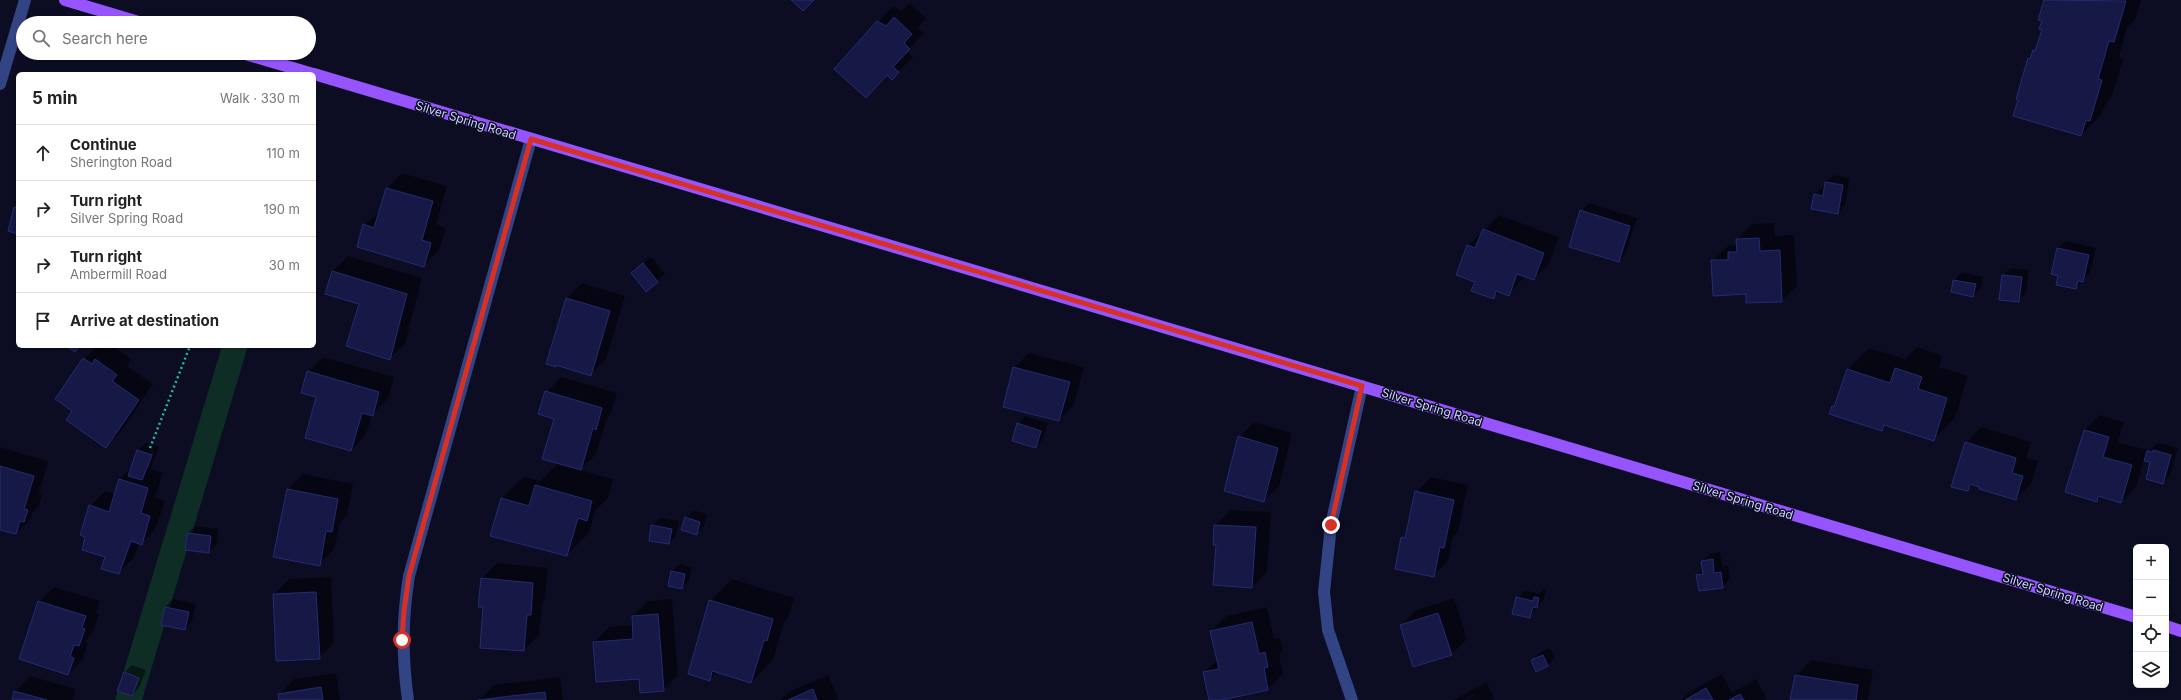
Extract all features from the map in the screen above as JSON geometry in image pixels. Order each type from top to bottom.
[{"type":"main road","points":[[65,0],[119,16]]},
{"type":"main road","name":"Silver Spring Road","points":[[266,60],[306,72]]},
{"type":"main road","name":"Silver Spring Road","points":[[316,75],[2133,616]]},
{"type":"main road","points":[[2169,627],[2181,631]]},
{"type":"street","points":[[20,16],[25,0]]},
{"type":"street","points":[[0,84],[16,30]]},
{"type":"street","points":[[408,700],[402,640],[409,576],[531,139]]},
{"type":"street","points":[[1352,700],[1328,630],[1324,592],[1331,525],[1362,386]]},
{"type":"path","points":[[150,448],[189,348]]},
{"type":"green space","points":[[221,348],[247,348],[142,700],[115,700]]},
{"type":"building","points":[[791,0],[814,0],[803,11]]},
{"type":"building","points":[[2044,0],[2126,1],[2114,42],[2109,41],[2098,79],[2102,80],[2090,121],[2086,120],[2081,136],[2013,116],[2018,100],[2016,99],[2028,58],[2030,59],[2033,50],[2035,51],[2042,30],[2039,29],[2042,21],[2038,20]]},
{"type":"building","points":[[894,17],[912,34],[904,43],[910,49],[893,67],[899,72],[892,80],[887,75],[866,98],[834,69],[877,21],[886,26]]},
{"type":"building","points":[[1825,182],[1843,185],[1838,214],[1811,209],[1814,194],[1823,196]]},
{"type":"building","points":[[386,188],[433,201],[422,240],[431,243],[424,267],[357,247],[363,224],[374,228]]},
{"type":"building","points":[[14,207],[16,208],[16,233],[8,231]]},
{"type":"building","points":[[1580,210],[1630,226],[1619,262],[1569,247]]},
{"type":"building","points":[[1483,229],[1544,253],[1534,280],[1517,274],[1509,296],[1496,291],[1494,299],[1471,291],[1475,282],[1456,275],[1467,245],[1475,248]]},
{"type":"building","points":[[1759,238],[1760,251],[1780,250],[1782,302],[1746,303],[1746,294],[1713,296],[1711,260],[1728,260],[1728,252],[1737,252],[1736,239]]},
{"type":"building","points":[[2057,248],[2089,255],[2083,282],[2078,281],[2076,289],[2056,285],[2058,276],[2051,274]]},
{"type":"building","points":[[643,263],[658,282],[646,292],[631,273]]},
{"type":"building","points":[[332,271],[407,294],[390,360],[346,346],[359,304],[325,294]]},
{"type":"building","points":[[2002,275],[2022,277],[2019,302],[1999,300]]},
{"type":"building","points":[[1953,280],[1976,284],[1973,297],[1951,292]]},
{"type":"building","points":[[566,298],[610,311],[591,376],[556,365],[556,367],[546,364]]},
{"type":"building","points":[[69,348],[78,348],[75,352]]},
{"type":"building","points":[[83,358],[92,364],[95,359],[117,375],[112,381],[139,400],[106,448],[66,420],[72,411],[55,399]]},
{"type":"building","points":[[1013,367],[1070,382],[1059,421],[1003,407]]},
{"type":"building","points":[[1895,368],[1922,377],[1918,389],[1947,398],[1934,441],[1884,425],[1882,431],[1829,414],[1832,406],[1834,407],[1847,369],[1890,383]]},
{"type":"building","points":[[307,371],[379,392],[373,416],[362,413],[351,451],[305,438],[316,397],[301,393]]},
{"type":"building","points":[[545,391],[602,408],[596,430],[593,428],[581,470],[542,459],[554,419],[538,414]]},
{"type":"building","points":[[1017,423],[1041,431],[1036,448],[1012,441]]},
{"type":"building","points":[[2084,430],[2109,437],[2103,457],[2132,465],[2121,503],[2098,496],[2097,502],[2065,492]]},
{"type":"building","points":[[1238,436],[1278,448],[1264,502],[1224,491]]},
{"type":"building","points":[[1965,442],[2016,458],[2012,473],[2023,476],[2016,500],[1979,489],[1979,487],[1970,484],[1968,491],[1951,487]]},
{"type":"building","points":[[137,450],[152,455],[142,480],[128,476]]},
{"type":"building","points":[[2153,450],[2171,455],[2163,484],[2146,479],[2150,462],[2144,461],[2147,451],[2153,452]]},
{"type":"building","points":[[0,466],[34,476],[24,509],[28,510],[24,522],[20,521],[16,534],[0,530]]},
{"type":"building","points":[[119,479],[148,488],[141,513],[150,516],[142,545],[131,541],[119,574],[101,569],[105,557],[82,550],[85,537],[80,535],[89,505],[109,512]]},
{"type":"building","points":[[535,485],[592,501],[587,521],[578,518],[567,556],[490,536],[501,498],[529,506]]},
{"type":"building","points":[[287,489],[338,499],[332,532],[326,531],[320,566],[273,557]]},
{"type":"building","points":[[1415,491],[1454,500],[1444,548],[1440,547],[1434,577],[1395,569],[1401,537],[1405,538]]},
{"type":"building","points":[[685,517],[700,522],[697,535],[681,530]]},
{"type":"building","points":[[651,525],[672,529],[669,544],[649,541]]},
{"type":"building","points":[[1214,525],[1256,527],[1252,588],[1213,585],[1216,545],[1213,545]]},
{"type":"building","points":[[187,533],[211,536],[209,553],[185,550]]},
{"type":"building","points":[[1713,559],[1714,573],[1721,572],[1723,588],[1699,591],[1696,575],[1703,574],[1701,561]]},
{"type":"building","points":[[671,571],[685,574],[682,589],[668,586]]},
{"type":"building","points":[[481,578],[533,583],[531,615],[527,615],[524,651],[480,648],[483,607],[478,607]]},
{"type":"building","points":[[316,592],[320,659],[276,661],[273,594]]},
{"type":"building","points":[[1516,597],[1533,601],[1534,597],[1539,598],[1537,608],[1533,607],[1530,618],[1512,614]]},
{"type":"building","points":[[709,600],[773,619],[767,641],[764,640],[751,683],[712,671],[710,681],[688,674]]},
{"type":"building","points":[[38,601],[86,616],[82,628],[85,629],[79,646],[74,645],[70,657],[74,658],[68,675],[19,659]]},
{"type":"building","points":[[165,607],[189,612],[185,630],[161,625]]},
{"type":"building","points":[[1438,613],[1452,655],[1413,667],[1400,625]]},
{"type":"building","points":[[658,614],[664,691],[640,693],[639,679],[596,682],[593,642],[633,639],[632,616]]},
{"type":"building","points":[[1252,622],[1259,654],[1265,652],[1268,667],[1264,668],[1268,690],[1222,700],[1209,700],[1203,672],[1219,669],[1210,631]]},
{"type":"building","points":[[1543,655],[1548,666],[1536,672],[1531,660]]},
{"type":"building","points":[[124,672],[139,678],[132,696],[117,691]]},
{"type":"building","points":[[1795,675],[1858,685],[1856,700],[1790,700]]},
{"type":"building","points":[[321,687],[323,700],[279,700],[278,694]]},
{"type":"building","points":[[1706,688],[1713,700],[1685,700]]},
{"type":"building","points":[[813,689],[817,700],[788,700]]},
{"type":"building","points":[[14,691],[47,700],[12,700]]},
{"type":"building","points":[[545,692],[546,700],[478,700]]},
{"type":"building","points":[[1740,694],[1744,700],[1729,700]]},
{"type":"route","points":[[402,640],[409,576],[493,280],[531,139],[1362,386],[1331,525]]}]
